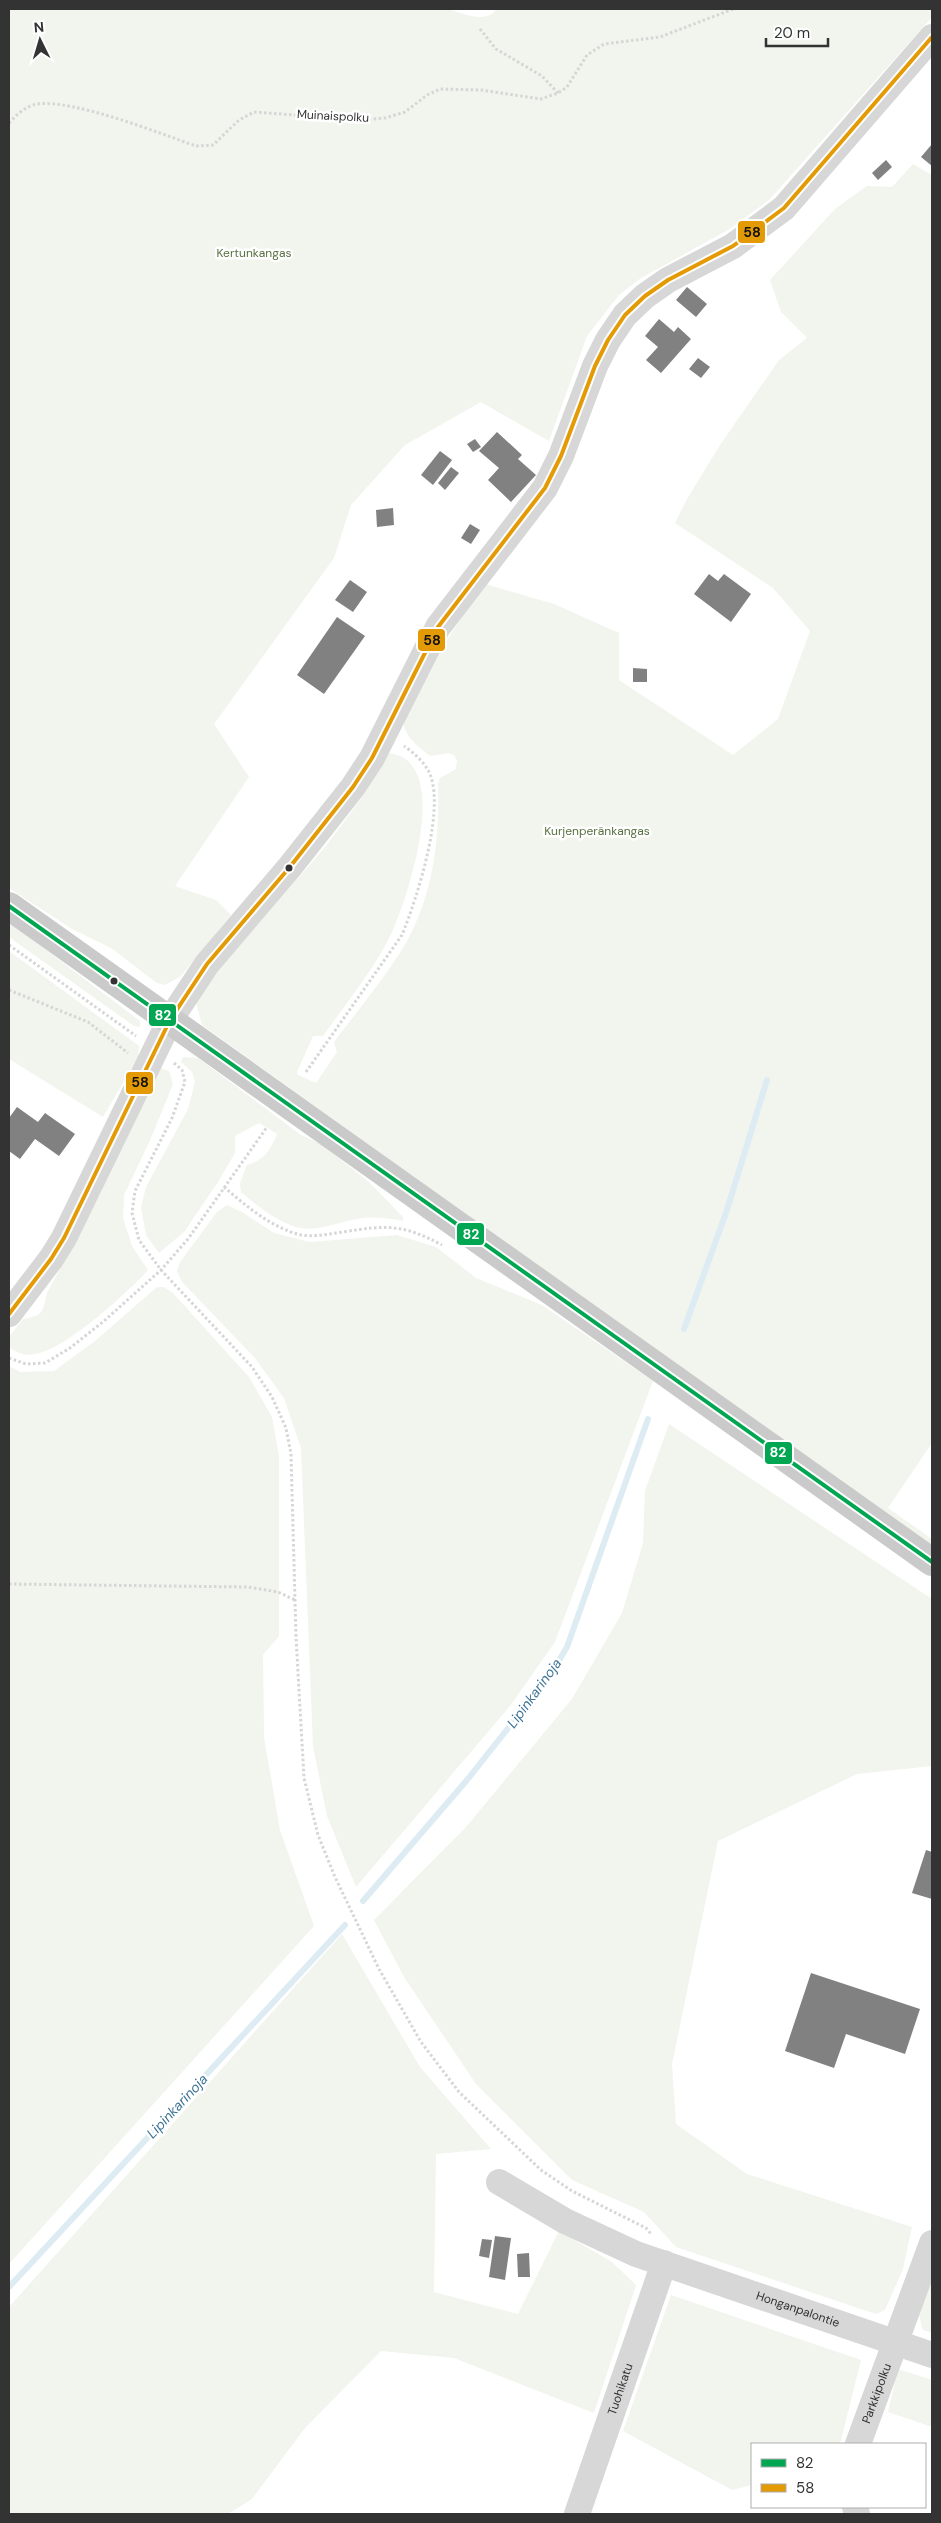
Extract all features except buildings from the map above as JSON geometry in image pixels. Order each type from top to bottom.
[{"type":"main road","points":[[9,906],[932,1562]]},
{"type":"street","points":[[9,1314],[51,1259],[64,1238],[170,1020],[207,964],[289,868],[353,787],[385,734],[438,627],[545,488],[561,456],[595,366],[608,340],[625,315],[645,296],[668,280],[733,246],[784,208],[932,37]]},
{"type":"street","name":"Honganpalontie","points":[[499,2182],[565,2221],[619,2246],[932,2355]]},
{"type":"street","name":"Parkkipolku","points":[[858,2443],[932,2243]]},
{"type":"street","name":"Tuohikatu","points":[[577,2514],[664,2263]]},
{"type":"path","points":[[480,29],[496,49],[542,76],[558,93],[567,87],[587,55],[604,44],[660,37],[734,9]]},
{"type":"path","name":"Muinaispolku","points":[[9,123],[23,110],[36,104],[59,104],[97,114],[196,146],[213,145],[239,120],[254,112],[361,120],[385,118],[405,112],[427,95],[440,89],[481,90],[541,99],[558,93]]},
{"type":"path","points":[[306,1072],[402,935],[412,912],[427,862],[434,804],[431,779],[427,767],[408,749],[385,734]]},
{"type":"path","points":[[9,945],[150,1058]]},
{"type":"path","points":[[9,990],[88,1022],[150,1058],[182,1070],[184,1082],[172,1118],[135,1191],[132,1213],[139,1240],[161,1270],[252,1367],[272,1397],[286,1428],[291,1454],[295,1600],[304,1778],[318,1835],[335,1877],[379,1969],[421,2042],[459,2092],[541,2170],[572,2191],[646,2228],[658,2245],[664,2263]]},
{"type":"path","points":[[9,1358],[26,1364],[45,1363],[70,1348],[104,1322],[161,1270],[188,1239],[267,1127]]},
{"type":"path","points":[[224,1187],[250,1209],[285,1229],[302,1235],[320,1236],[389,1226],[420,1233],[445,1247]]},
{"type":"path","points":[[9,1584],[248,1586],[278,1592],[295,1600]]},
{"type":"green space","name":"Kertunkangas","points":[[9,9],[448,9],[481,17],[492,14],[497,9],[932,9],[932,17],[769,200],[728,230],[641,278],[619,295],[587,336],[549,441],[481,402],[405,445],[351,505],[334,558],[214,724],[249,777],[175,886],[216,900],[231,915],[181,976],[165,985],[157,983],[111,948],[72,929],[9,888]]},
{"type":"green space","name":"Kurjenperänkangas","points":[[913,164],[932,175],[932,1443],[888,1508],[932,1539],[932,1547],[202,1025],[196,1002],[209,981],[326,846],[363,796],[388,753],[408,761],[419,779],[422,803],[421,832],[407,890],[392,932],[369,972],[323,1036],[313,1036],[297,1072],[298,1075],[316,1083],[337,1052],[334,1042],[398,956],[423,906],[429,886],[436,845],[438,784],[440,778],[456,769],[457,761],[454,755],[449,753],[430,756],[409,736],[403,719],[451,633],[485,584],[554,604],[619,633],[619,680],[733,755],[778,719],[810,631],[773,588],[675,523],[687,499],[720,445],[779,360],[807,338],[781,312],[770,280],[835,209],[867,186],[892,187]]},
{"type":"green space","points":[[9,922],[140,1021],[140,1027],[134,1026],[9,937]]},
{"type":"green space","points":[[9,951],[139,1046],[138,1057],[103,1117],[9,1059]]},
{"type":"green space","points":[[183,1057],[198,1058],[301,1135],[321,1144],[369,1182],[403,1217],[403,1221],[386,1218],[363,1218],[319,1228],[304,1229],[281,1221],[267,1212],[241,1192],[240,1183],[247,1165],[266,1154],[277,1134],[259,1123],[235,1136],[235,1153],[218,1182],[184,1232],[159,1253],[146,1235],[141,1208],[146,1187],[188,1109],[195,1082],[192,1072],[181,1062]]},
{"type":"green space","points":[[160,1068],[169,1071],[173,1084],[151,1138],[124,1195],[123,1218],[132,1246],[148,1270],[95,1319],[48,1350],[31,1355],[10,1348],[9,1337],[23,1319],[35,1316],[43,1309],[47,1293],[101,1192],[142,1097]]},
{"type":"green space","points":[[227,1205],[242,1212],[274,1233],[310,1242],[397,1235],[436,1247],[476,1278],[542,1305],[653,1381],[555,1642],[510,1706],[356,1887],[327,1816],[313,1746],[301,1448],[284,1398],[254,1357],[182,1282],[177,1271],[180,1262],[217,1212]]},
{"type":"green space","points":[[157,1287],[164,1287],[173,1293],[249,1377],[272,1417],[279,1456],[279,1636],[263,1655],[264,1737],[280,1830],[314,1926],[9,2264],[9,1366],[20,1372],[54,1371],[95,1341]]},
{"type":"green space","points":[[669,1424],[932,1599],[932,1766],[857,1774],[718,1841],[672,2064],[676,2124],[747,2174],[912,2227],[903,2269],[885,2310],[876,2314],[676,2247],[644,2212],[572,2180],[476,2084],[404,1977],[374,1920],[466,1827],[572,1699],[622,1613],[643,1543],[645,1491]]},
{"type":"green space","points":[[342,1934],[420,2067],[491,2149],[436,2154],[434,2292],[518,2314],[559,2231],[612,2262],[636,2285],[594,2413],[454,2358],[381,2351],[305,2428],[252,2499],[228,2514],[9,2514],[9,2307]]},
{"type":"green space","points":[[932,2268],[932,2333],[923,2330],[917,2307]]},
{"type":"green space","points":[[671,2295],[861,2360],[840,2443],[751,2443],[751,2485],[732,2490],[623,2431]]},
{"type":"green space","points":[[898,2369],[932,2380],[932,2427],[888,2412]]},
{"type":"waterway","points":[[684,1329],[726,1213],[767,1080]]},
{"type":"waterway","name":"Lipinkarinoja","points":[[363,1901],[467,1780],[551,1674],[567,1647],[648,1419]]},
{"type":"waterway","name":"Lipinkarinoja","points":[[9,2287],[345,1925]]},
{"type":"transit line","name":"58","points":[[9,1314],[51,1259],[64,1238],[170,1020],[207,964],[289,868],[353,787],[372,758],[438,627],[545,488],[561,456],[595,366],[608,340],[625,315],[645,296],[668,280],[733,246],[784,208],[932,37]]},
{"type":"transit line","name":"82","points":[[9,906],[932,1562]]}]
